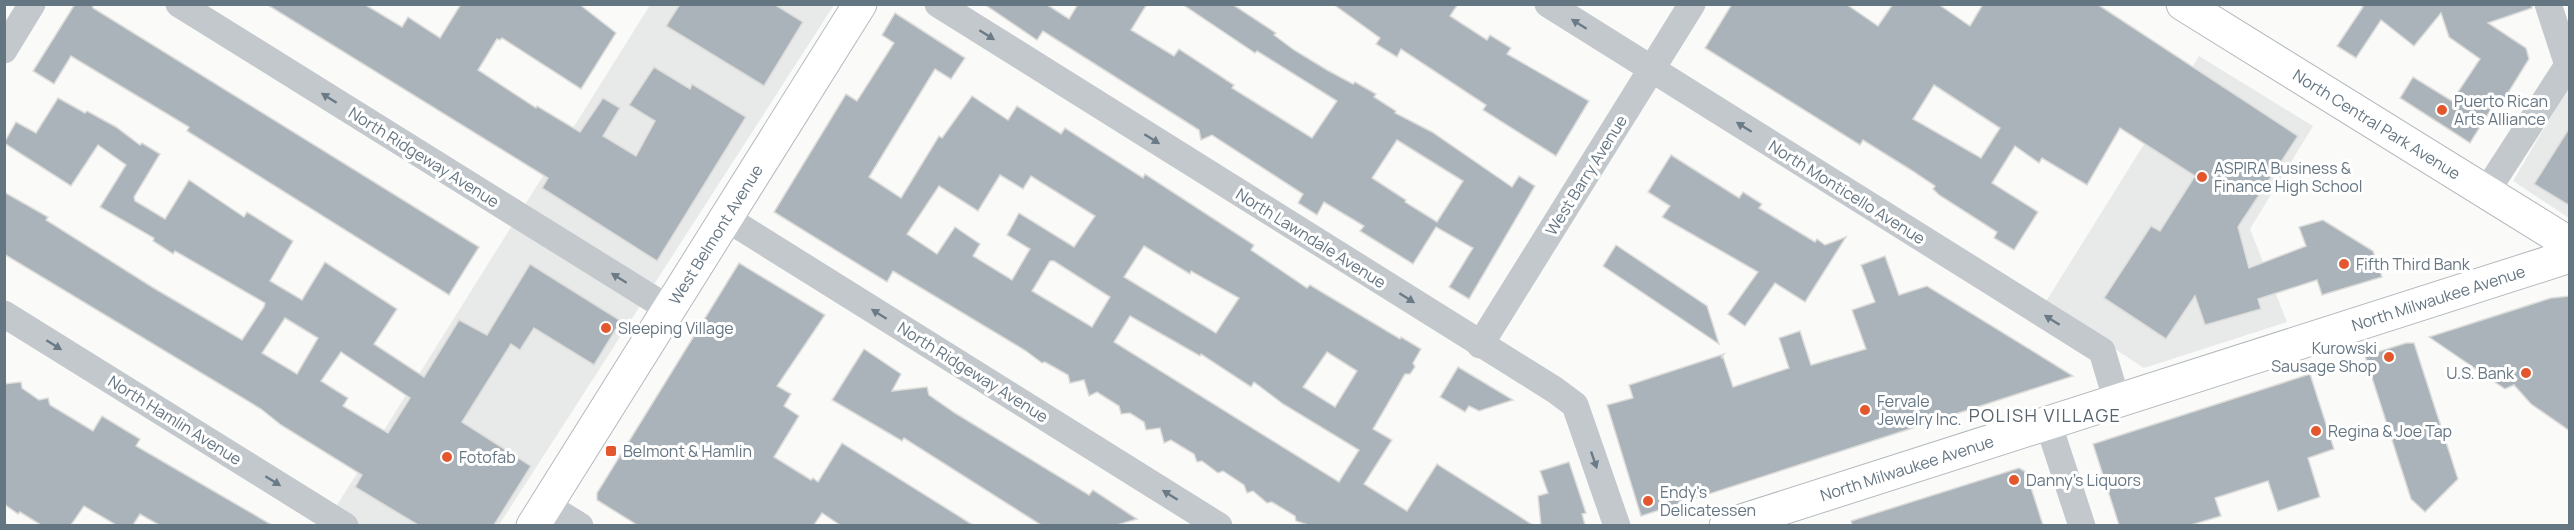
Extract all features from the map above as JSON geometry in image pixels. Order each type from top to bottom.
[{"type":"main road","name":"North Central Park Avenue","points":[[2183,4],[2570,244]]},
{"type":"main road","name":"West Belmont Avenue","points":[[540,515],[726,218],[855,6]]},
{"type":"main road","name":"North Milwaukee Avenue","points":[[1734,524],[2570,256]]},
{"type":"street","points":[[4,50],[32,4]]},
{"type":"street","name":"North Ridgeway Avenue","points":[[179,4],[669,309]]},
{"type":"street","name":"North Lawndale Avenue","points":[[938,4],[1555,390],[1575,405],[1617,525]]},
{"type":"street","name":"North Monticello Avenue","points":[[1548,4],[2102,351],[2117,401]]},
{"type":"street","name":"West Barry Avenue","points":[[1480,345],[1692,4]]},
{"type":"street","points":[[2486,192],[2568,65],[2548,4]]},
{"type":"street","name":"North Ridgeway Avenue","points":[[726,218],[1219,525]]},
{"type":"street","name":"North Hamlin Avenue","points":[[4,314],[345,525]]},
{"type":"street","points":[[2048,423],[2082,525]]},
{"type":"street","points":[[540,515],[580,525]]},
{"type":"shaded area","points":[[650,5],[834,5],[499,525],[324,526]]},
{"type":"shaded area","name":"ASPIRA Business & Finance High School","points":[[2199,56],[2313,126],[2250,229],[2287,322],[2144,368],[2045,303]]},
{"type":"shaded area","points":[[2569,86],[2569,218],[2513,181]]},
{"type":"building","points":[[75,4],[92,4],[93,8],[479,247],[449,295],[187,131],[189,127],[71,56],[54,84],[33,71]]},
{"type":"building","points":[[266,4],[364,4],[402,27],[408,17],[440,38],[461,4],[579,4],[616,33],[581,89],[502,38],[497,39],[478,70],[536,108],[537,106],[580,132],[603,98],[620,108],[603,136],[636,156],[655,121],[629,105],[654,67],[690,89],[692,84],[746,117],[657,261],[542,188],[548,178]]},
{"type":"building","points":[[680,4],[774,4],[803,22],[764,86],[666,26]]},
{"type":"building","points":[[984,4],[1046,4],[1069,19],[1078,4],[1147,4],[1131,30],[1174,56],[1179,49],[1234,85],[1232,88],[1312,138],[1337,101],[1257,51],[1255,53],[1182,4],[1232,4],[1276,33],[1274,35],[1294,50],[1353,84],[1355,82],[1376,94],[1374,97],[1396,111],[1395,113],[1432,132],[1512,187],[1519,176],[1535,186],[1469,299],[1449,287],[1473,248],[1436,227],[1413,264],[1360,231],[1364,226],[1324,202],[1317,215],[1298,203],[1303,194],[1212,135],[1201,140],[1199,130],[1043,31],[1037,40]],"holes":[[[1397,140],[1463,181],[1437,222],[1372,178]]]},
{"type":"building","points":[[1333,4],[1458,4],[1450,16],[1487,40],[1490,35],[1511,48],[1507,54],[1589,101],[1556,156],[1483,110],[1486,105],[1401,49],[1397,57],[1376,44],[1380,38]]},
{"type":"building","points":[[1732,4],[1846,4],[1878,26],[1893,4],[1938,4],[1970,26],[1983,4],[2097,4],[2298,136],[2238,227],[2249,268],[2306,246],[2299,227],[2323,220],[2373,251],[2382,277],[2322,295],[2317,280],[2258,299],[2261,309],[2205,325],[2195,296],[2166,339],[2104,298],[2151,226],[2160,231],[2195,176],[2120,128],[2087,185],[2042,158],[2039,163],[2015,146],[1992,183],[2038,212],[2014,250],[1994,238],[1997,232],[1939,195],[1933,189],[1935,186],[1911,170],[1863,140],[1860,145],[1705,48]],"holes":[[[1934,85],[2000,128],[1981,158],[1913,119]]]},
{"type":"building","points":[[2360,4],[2532,4],[2532,8],[2488,23],[2526,48],[2529,59],[2503,101],[2498,98],[2470,143],[2400,98],[2413,77],[2452,101],[2480,59],[2449,37],[2441,13],[2414,46],[2381,20],[2356,58],[2337,46],[2363,7]]},
{"type":"building","points":[[895,13],[965,58],[951,79],[935,69],[869,177],[901,198],[939,136],[942,138],[972,96],[1008,120],[1017,106],[1061,134],[1065,128],[1143,178],[1145,174],[1254,245],[1251,250],[1307,288],[1310,285],[1400,339],[1401,337],[1421,349],[1413,363],[1415,367],[1410,374],[1405,374],[1373,429],[1392,440],[1364,484],[1407,511],[1437,464],[1533,525],[1308,525],[1296,521],[1295,516],[1272,502],[1267,503],[1253,491],[1247,493],[1244,485],[1223,471],[1218,473],[1202,461],[1197,462],[1194,454],[1171,440],[1164,443],[1160,428],[1146,430],[1144,422],[1130,413],[1121,414],[1119,406],[1097,392],[1089,396],[1084,380],[1070,383],[1068,375],[1045,362],[1042,363],[1026,351],[893,271],[887,282],[774,212],[846,94],[857,101],[894,43],[882,35]],"holes":[[[1000,175],[1023,189],[1031,176],[1095,216],[1074,247],[1019,213],[1007,235],[1030,249],[1012,280],[973,256],[980,244],[955,227],[937,254],[907,234],[939,186],[978,211]],[[1144,246],[1190,274],[1191,271],[1239,298],[1216,333],[1124,277]],[[1050,261],[1054,261],[1110,297],[1092,327],[1032,291]],[[1130,316],[1200,356],[1201,354],[1251,387],[1254,382],[1283,404],[1359,450],[1339,482],[1114,342]],[[1327,352],[1357,371],[1335,407],[1303,387]]]},
{"type":"building","points":[[58,98],[85,113],[87,111],[116,127],[140,145],[142,143],[160,154],[134,197],[135,201],[165,219],[189,180],[244,217],[247,212],[293,241],[270,281],[302,300],[325,262],[397,309],[374,344],[424,377],[459,320],[487,335],[530,264],[621,321],[594,365],[534,328],[520,350],[511,344],[462,422],[531,466],[494,525],[418,525],[355,487],[362,475],[281,425],[261,409],[4,254],[4,192],[48,217],[46,220],[152,287],[242,340],[264,307],[265,303],[175,251],[173,254],[153,241],[154,238],[100,207],[126,165],[98,145],[71,186],[4,143],[16,122],[36,133]],"holes":[[[285,318],[318,338],[297,374],[262,353]],[[341,352],[410,398],[388,433],[343,406],[348,398],[321,381]]]},
{"type":"building","points":[[2570,127],[2570,206],[2534,184]]},
{"type":"building","points":[[1671,155],[1739,198],[1743,192],[1762,204],[1759,208],[1815,242],[1817,239],[1825,245],[1846,237],[1805,302],[1775,283],[1745,326],[1728,314],[1758,272],[1662,217],[1670,206],[1648,192]]},
{"type":"building","points":[[1616,245],[1707,306],[1719,344],[1603,266]]},
{"type":"building","points":[[1885,256],[1899,295],[1927,286],[2073,376],[1641,516],[1607,405],[1633,398],[1629,385],[1724,354],[1721,358],[1723,357],[1733,387],[1789,368],[1779,338],[1800,331],[1811,365],[1866,349],[1852,310],[1875,302],[1861,265]]},
{"type":"building","points":[[739,263],[825,315],[777,386],[791,394],[784,406],[799,416],[774,457],[818,482],[842,443],[973,525],[840,525],[822,513],[814,525],[637,525],[597,500],[597,493]]},
{"type":"building","name":"U.S. Bank","points":[[2570,296],[2570,431],[2531,404],[2514,385],[2505,389],[2429,337],[2551,298]]},
{"type":"building","points":[[2406,343],[2414,343],[2458,479],[2425,512],[2411,499],[2365,356]]},
{"type":"building","points":[[864,349],[901,374],[892,391],[927,387],[929,395],[955,413],[1089,495],[1093,490],[1137,519],[1117,525],[1041,525],[904,438],[902,441],[832,400]]},
{"type":"building","points":[[1458,367],[1513,400],[1479,411],[1469,406],[1465,412],[1440,397]]},
{"type":"building","points":[[2310,374],[2334,449],[2308,458],[2320,497],[2278,511],[2268,481],[2215,498],[2221,516],[2191,525],[2119,525],[2093,444]]},
{"type":"building","points":[[21,382],[22,388],[39,400],[48,398],[50,405],[93,431],[102,416],[140,439],[136,446],[272,525],[159,525],[140,514],[133,525],[116,525],[84,506],[71,525],[41,525],[20,512],[18,514],[4,504],[4,384]]},
{"type":"building","points":[[1569,462],[1586,513],[1582,514],[1585,525],[1541,525],[1538,496],[1548,493],[1540,471]]},
{"type":"building","points":[[2019,468],[2026,472],[2043,525],[1852,525],[1851,521]]},
{"type":"place","name":"Puerto Rican Arts Alliance","points":[[2442,110]]},
{"type":"place","name":"ASPIRA Business & Finance High School","points":[[2202,177]]},
{"type":"place","name":"Fifth Third Bank","points":[[2344,264]]},
{"type":"place","name":"Sleeping Village","points":[[606,328]]},
{"type":"place","name":"Kurowski Sausage Shop","points":[[2389,357]]},
{"type":"place","name":"U.S. Bank","points":[[2526,373]]},
{"type":"place","name":"Fervale Jewelry Inc.","points":[[1865,410]]},
{"type":"place","name":"Regina & Joe Tap","points":[[2316,431]]},
{"type":"place","name":"Belmont & Hamlin","points":[[611,451]]},
{"type":"place","name":"Fotofab","points":[[447,457]]},
{"type":"place","name":"Danny's Liquors","points":[[2014,480]]},
{"type":"place","name":"Endy's Delicatessen","points":[[1648,501]]},
{"type":"district","name":"POLISH VILLAGE","points":[[2045,415]]}]
